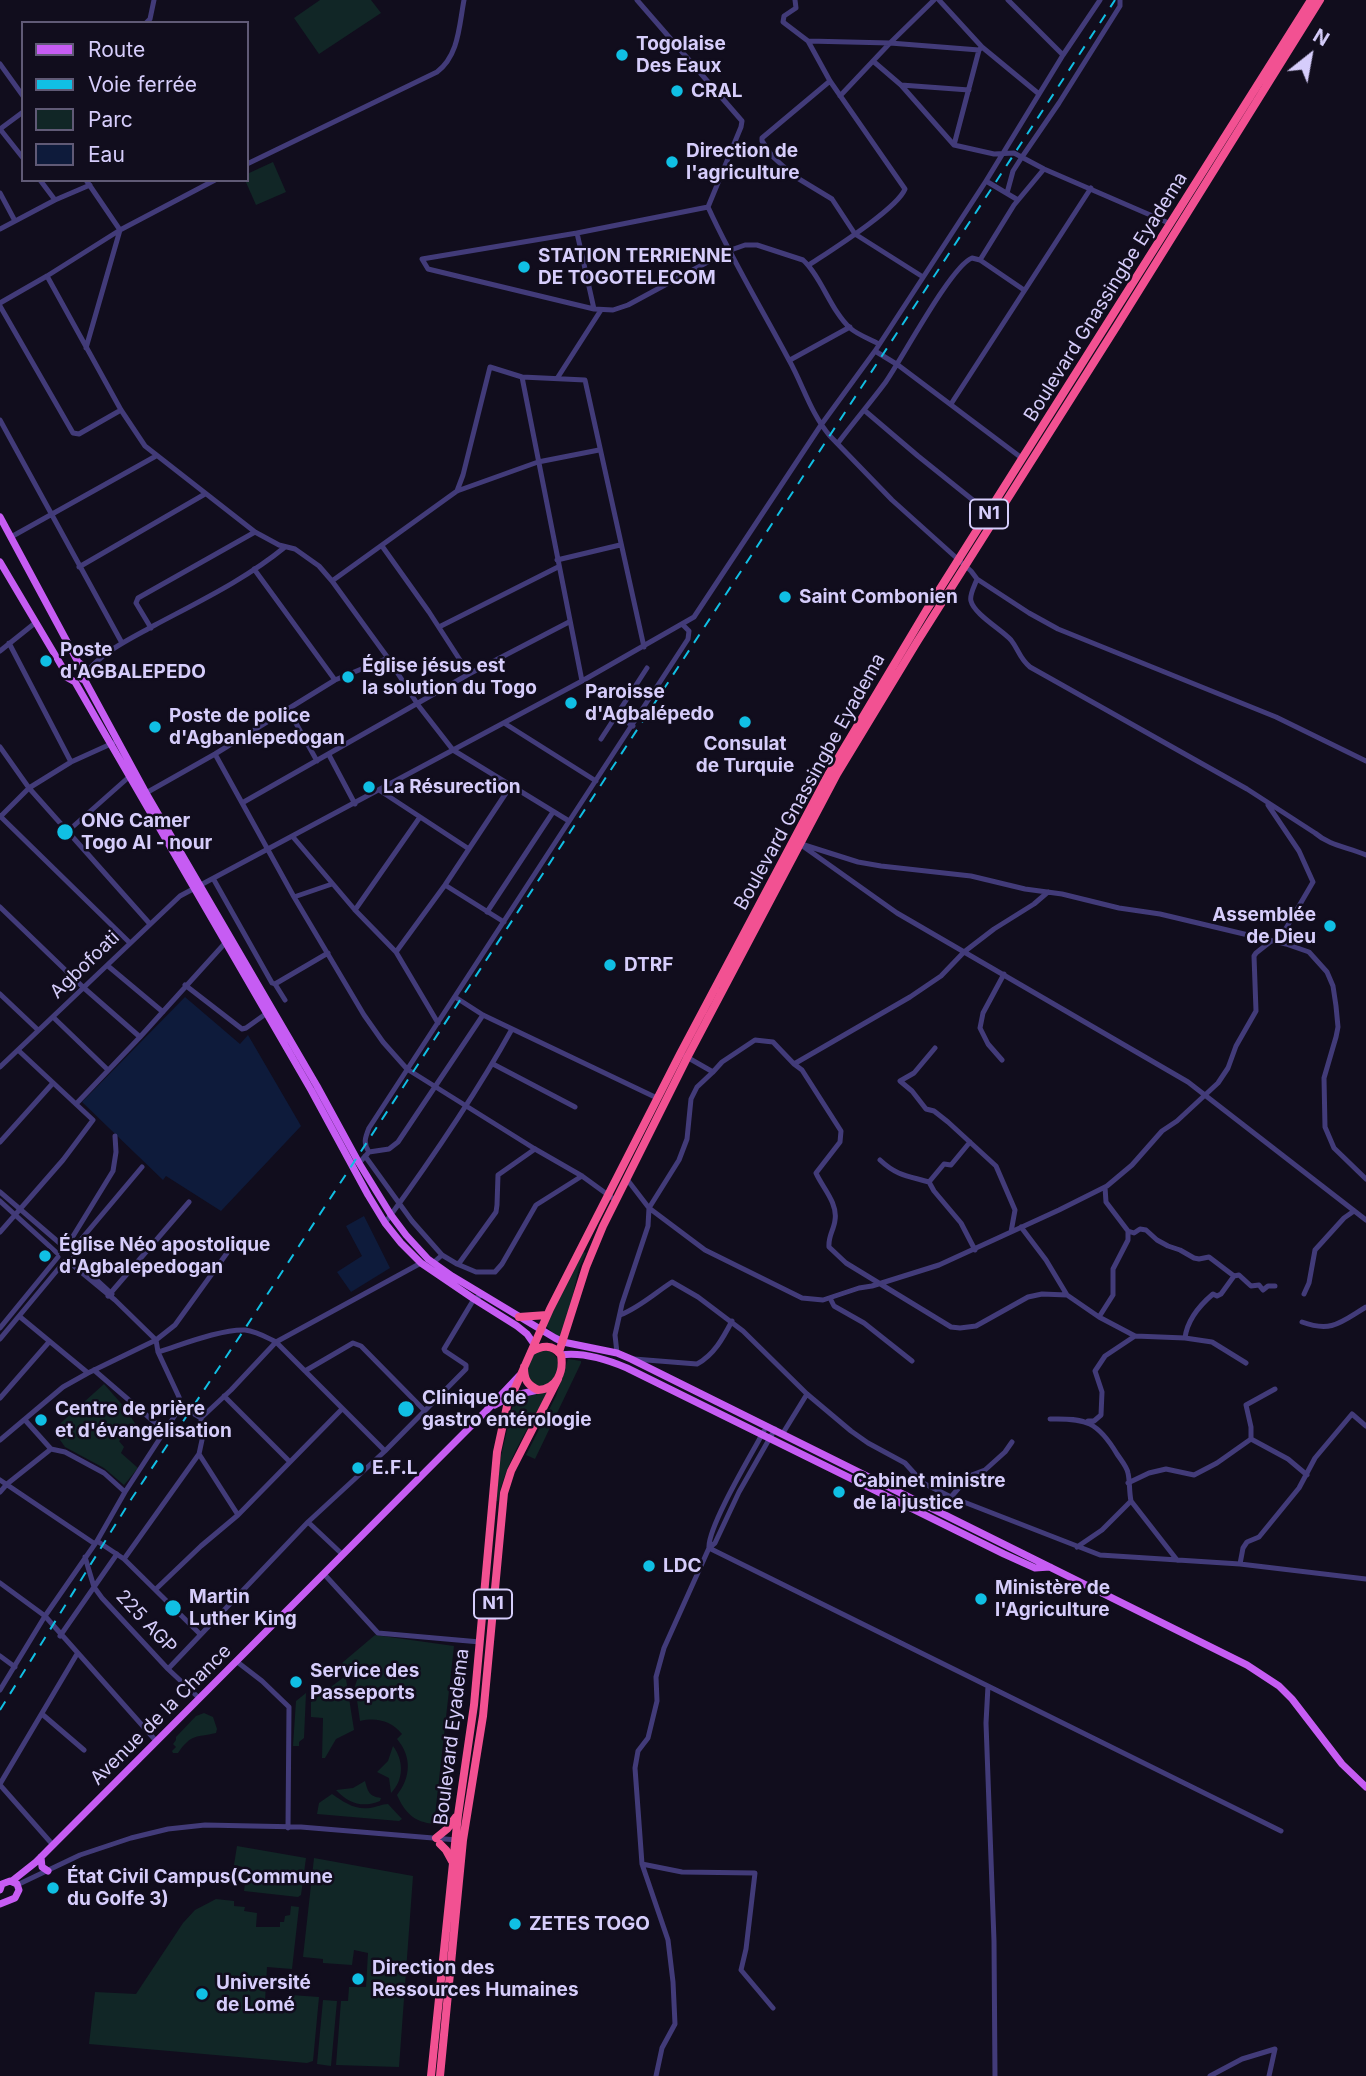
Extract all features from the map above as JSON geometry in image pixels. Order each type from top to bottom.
[{"type":"highway","name":"Boulevard Gnassingbe Eyadema","points":[[962,564],[989,513],[1311,0]]},
{"type":"highway","name":"Boulevard Gnassingbe Eyadema","points":[[557,1352],[563,1342],[586,1266],[683,1056],[864,712],[962,564],[1320,0]]},
{"type":"highway","name":"Boulevard Gnassingbe Eyadema","points":[[532,1348],[657,1098],[683,1056]]},
{"type":"highway","points":[[519,1317],[547,1315]]},
{"type":"highway","points":[[532,1348],[540,1347],[557,1352]]},
{"type":"highway","name":"N1","points":[[524,1365],[532,1348]]},
{"type":"highway","name":"N1","points":[[557,1352],[562,1368],[558,1379]]},
{"type":"highway","points":[[524,1365],[526,1380],[531,1387],[538,1390],[548,1388],[558,1379]]},
{"type":"highway","name":"Boulevard Eyadema","points":[[431,2076],[453,1862],[459,1843],[458,1815],[470,1740],[496,1464],[502,1423],[524,1365]]},
{"type":"highway","name":"Boulevard Eyadema","points":[[440,2076],[459,1843],[483,1716],[504,1493],[511,1471],[558,1379]]},
{"type":"highway","points":[[453,1862],[436,1840],[458,1815]]},
{"type":"main road","points":[[0,517],[83,667],[114,743]]},
{"type":"main road","points":[[0,562],[68,680],[75,682],[114,743],[199,888],[226,942],[324,1098],[368,1195],[385,1223],[401,1243],[527,1334],[532,1348]]},
{"type":"main road","points":[[64,670],[71,662],[79,663]]},
{"type":"main road","points":[[75,682],[84,675]]},
{"type":"main road","points":[[132,774],[146,793],[269,1011]]},
{"type":"main road","points":[[356,1165],[427,1262],[478,1297],[563,1342],[627,1368],[1035,1568],[1051,1567]]},
{"type":"main road","points":[[557,1352],[617,1353],[631,1359],[1228,1654],[1265,1676],[1292,1699],[1342,1764],[1366,1787]]},
{"type":"main road","points":[[486,1411],[519,1376]]},
{"type":"main road","points":[[486,1411],[511,1396],[538,1390]]},
{"type":"main road","name":"Avenue de la Chance","points":[[3,1902],[15,1898],[7,1886],[38,1860],[157,1742],[486,1411]]},
{"type":"main road","points":[[38,1860],[48,1871]]},
{"type":"main road","points":[[3,1902],[7,1886]]},
{"type":"street","points":[[150,21],[154,0]]},
{"type":"street","points":[[248,161],[447,65],[454,53],[464,0]]},
{"type":"street","points":[[637,0],[741,121],[741,127],[708,207],[728,251],[790,360],[821,425],[892,500],[977,579],[1058,629],[1276,718],[1366,761]]},
{"type":"street","points":[[795,0],[796,8],[784,16],[783,22],[807,41],[840,96],[905,189],[898,199],[855,234],[809,265]]},
{"type":"street","points":[[840,96],[890,43],[937,0],[980,49],[1039,94]]},
{"type":"street","points":[[1008,0],[1063,55]]},
{"type":"street","points":[[1013,6],[1020,0]]},
{"type":"street","points":[[582,1176],[536,1205],[495,1272],[477,1272],[442,1255],[426,1238],[399,1203],[364,1145],[366,1135],[407,1069],[688,639],[689,631],[683,625],[694,617],[821,425],[875,351],[1100,0]]},
{"type":"street","points":[[1007,193],[1013,171],[1121,6],[1120,0]]},
{"type":"street","points":[[807,41],[980,49]]},
{"type":"street","points":[[954,145],[980,49]]},
{"type":"street","points":[[0,61],[21,93]]},
{"type":"street","points":[[873,61],[901,85],[954,145],[994,154],[1012,153],[1171,224]]},
{"type":"street","points":[[830,80],[761,139],[772,156],[794,176],[832,199],[855,234],[923,277]]},
{"type":"street","points":[[901,85],[969,90]]},
{"type":"street","points":[[21,113],[0,129],[21,155]]},
{"type":"street","points":[[980,260],[1018,200],[1044,169]]},
{"type":"street","points":[[986,181],[1018,200]]},
{"type":"street","points":[[42,182],[55,200]]},
{"type":"street","points":[[121,410],[79,434],[73,433],[0,304],[120,230],[211,182]]},
{"type":"street","points":[[0,229],[88,183],[120,230]]},
{"type":"street","points":[[951,404],[1091,188]]},
{"type":"street","points":[[0,193],[15,221]]},
{"type":"street","points":[[708,207],[577,233],[422,259],[428,269],[597,309],[613,310],[628,305],[728,251],[745,245],[757,245],[796,257],[809,265],[823,290],[850,327],[879,344]]},
{"type":"street","points":[[86,348],[120,230]]},
{"type":"street","points":[[558,377],[597,309],[577,233]]},
{"type":"street","points":[[838,443],[898,365],[948,282],[968,259],[980,260],[1024,290]]},
{"type":"street","points":[[47,276],[121,410],[139,438],[156,456],[255,532],[304,555],[319,566],[388,657],[418,705],[453,750],[569,821]]},
{"type":"street","points":[[790,360],[850,327]]},
{"type":"street","points":[[875,351],[898,365],[1023,459]]},
{"type":"street","points":[[457,491],[490,367],[522,377],[558,377],[582,379],[586,382],[644,647]]},
{"type":"street","points":[[522,377],[582,681]]},
{"type":"street","points":[[864,410],[989,513]]},
{"type":"street","points":[[0,421],[122,643]]},
{"type":"street","points":[[332,581],[457,491],[538,462],[599,450]]},
{"type":"street","points":[[11,537],[156,456]]},
{"type":"street","points":[[79,567],[205,494]]},
{"type":"street","points":[[150,628],[136,603],[138,598],[255,532]]},
{"type":"street","points":[[439,627],[558,564],[620,545]]},
{"type":"street","points":[[382,546],[469,674]]},
{"type":"street","points":[[84,675],[94,662],[122,643],[254,569],[285,547]]},
{"type":"street","points":[[254,569],[335,680]]},
{"type":"street","points":[[977,579],[971,603],[990,624],[1013,643],[1019,657],[1030,667],[1247,789],[1324,841],[1366,855]]},
{"type":"street","points":[[242,803],[469,674],[569,622]]},
{"type":"street","points":[[0,651],[35,623]]},
{"type":"street","name":"Agbofoati","points":[[0,1067],[176,899],[683,625]]},
{"type":"street","points":[[9,643],[71,762]]},
{"type":"street","points":[[146,793],[335,680],[388,657]]},
{"type":"street","points":[[79,663],[94,662]]},
{"type":"street","points":[[601,739],[647,668]]},
{"type":"street","points":[[288,709],[317,761]]},
{"type":"street","points":[[617,716],[632,726]]},
{"type":"street","points":[[504,723],[596,781]]},
{"type":"street","points":[[114,743],[71,762],[29,788],[0,816],[130,943]]},
{"type":"street","points":[[0,747],[29,788],[150,924]]},
{"type":"street","points":[[215,754],[294,897],[364,1015],[407,1069],[582,1176],[615,1200]]},
{"type":"street","points":[[329,755],[355,804]]},
{"type":"street","points":[[68,831],[132,774]]},
{"type":"street","points":[[396,952],[445,886],[510,787]]},
{"type":"street","points":[[379,790],[469,849]]},
{"type":"street","points":[[1267,803],[1298,851],[1313,882],[1279,942]]},
{"type":"street","points":[[487,912],[553,812]]},
{"type":"street","points":[[355,910],[420,817]]},
{"type":"street","points":[[293,837],[355,910],[396,952],[438,1023]]},
{"type":"street","points":[[796,842],[858,862],[971,876],[1109,906],[1160,914],[1279,942],[1309,952],[1331,978],[1338,1027],[1324,1078],[1324,1123],[1331,1144],[1366,1179]]},
{"type":"street","points":[[796,842],[897,913],[1188,1082],[1366,1220]]},
{"type":"street","points":[[214,880],[270,980],[285,1000]]},
{"type":"street","points":[[294,897],[332,884]]},
{"type":"street","points":[[445,886],[505,922]]},
{"type":"street","points":[[794,1064],[910,997],[941,976],[964,952],[994,929],[1048,892]]},
{"type":"street","points":[[0,906],[84,988],[140,1037]]},
{"type":"street","points":[[76,1104],[226,942]]},
{"type":"street","points":[[626,1178],[649,1208],[705,1250],[802,1298],[823,1300],[939,1265],[1105,1187],[1125,1172],[1162,1131],[1177,1121],[1218,1083],[1256,1011],[1254,956],[1270,942]]},
{"type":"street","points":[[275,984],[328,953]]},
{"type":"street","points":[[107,966],[163,1012]]},
{"type":"street","points":[[1002,1060],[988,1044],[980,1028],[983,1013],[1004,974]]},
{"type":"street","points":[[185,985],[242,1029],[269,1011]]},
{"type":"street","points":[[0,993],[38,1030]]},
{"type":"street","points":[[455,997],[484,1015],[657,1098]]},
{"type":"street","points":[[356,1165],[367,1154],[389,1149],[398,1142],[484,1015]]},
{"type":"street","points":[[53,1017],[108,1070]]},
{"type":"street","points":[[385,1223],[493,1064],[512,1029]]},
{"type":"street","points":[[617,1353],[615,1335],[648,1226],[649,1208],[680,1160],[687,1139],[691,1099],[697,1087],[722,1062],[755,1040],[773,1042],[803,1070],[841,1131],[840,1142],[816,1173],[835,1210],[836,1219],[828,1238],[829,1247],[846,1263],[951,1327],[976,1326],[1028,1297],[1042,1293],[1068,1295]]},
{"type":"street","points":[[935,1048],[914,1073],[900,1082],[912,1091],[926,1109],[941,1116],[996,1166],[1015,1210],[1011,1232]]},
{"type":"street","points":[[0,1232],[92,1123],[92,1118],[18,1051]]},
{"type":"street","points":[[683,1056],[713,1072]]},
{"type":"street","points":[[493,1064],[575,1107]]},
{"type":"street","points":[[0,1142],[53,1083]]},
{"type":"street","points":[[0,1339],[69,1261],[68,1247],[113,1171],[115,1136]]},
{"type":"street","points":[[929,1182],[944,1164],[951,1165],[970,1142]]},
{"type":"street","points":[[457,1264],[496,1212],[498,1175],[535,1149]]},
{"type":"street","points":[[880,1160],[891,1171],[929,1182],[961,1223],[975,1250]]},
{"type":"street","points":[[0,1328],[58,1255],[142,1167]]},
{"type":"street","points":[[1105,1187],[1106,1202],[1128,1231],[1134,1233],[1140,1229],[1146,1230],[1168,1246],[1199,1259],[1209,1257],[1234,1276],[1239,1275],[1251,1286],[1259,1285],[1263,1290],[1268,1286],[1275,1286]]},
{"type":"street","points":[[0,1192],[58,1255],[110,1294],[156,1340],[158,1352],[181,1406],[0,1690]]},
{"type":"street","points":[[0,1201],[68,1247]]},
{"type":"street","points":[[110,1294],[189,1202]]},
{"type":"street","points":[[1304,1294],[1310,1283],[1315,1250],[1344,1218],[1354,1211]]},
{"type":"street","points":[[1021,1227],[1068,1295],[1099,1317],[1135,1336],[1212,1342],[1246,1363]]},
{"type":"street","points":[[1099,1317],[1113,1295],[1113,1269],[1128,1240],[1128,1231]]},
{"type":"street","points":[[0,1440],[63,1387],[156,1340],[175,1325],[228,1253]]},
{"type":"street","points":[[124,1559],[199,1454],[202,1446],[201,1418],[276,1342],[442,1255]]},
{"type":"street","points":[[1185,1338],[1189,1324],[1197,1312],[1213,1294],[1221,1294],[1234,1276]]},
{"type":"street","points":[[620,1315],[634,1310],[672,1282],[732,1321],[807,1394],[868,1443],[910,1467],[923,1483],[951,1497],[1077,1547],[1100,1555],[1240,1564],[1366,1579]]},
{"type":"street","points":[[168,1669],[308,1522],[385,1451],[466,1368],[466,1365],[444,1349],[478,1297]]},
{"type":"street","points":[[830,1298],[834,1306],[864,1323],[912,1361]]},
{"type":"street","points":[[1302,1322],[1317,1327],[1334,1326],[1366,1307]]},
{"type":"street","points":[[19,1316],[166,1432]]},
{"type":"street","points":[[631,1359],[697,1364],[715,1350],[732,1321]]},
{"type":"street","points":[[158,1352],[244,1330],[256,1332],[276,1342],[385,1451]]},
{"type":"street","points":[[1050,1419],[1094,1421],[1101,1415],[1102,1392],[1095,1371],[1105,1356],[1135,1336]]},
{"type":"street","points":[[0,1398],[49,1342]]},
{"type":"street","points":[[304,1371],[356,1343],[424,1410]]},
{"type":"street","points":[[1251,1439],[1246,1405],[1275,1389]]},
{"type":"street","points":[[656,2076],[662,2048],[675,2024],[673,1982],[667,1940],[642,1864],[635,1768],[638,1751],[648,1738],[657,1701],[656,1677],[664,1648],[709,1548],[715,1543],[739,1492],[771,1438],[807,1394]]},
{"type":"street","points":[[224,1396],[290,1462]]},
{"type":"street","points":[[181,1406],[201,1418]]},
{"type":"street","points":[[156,1589],[238,1515],[342,1409]]},
{"type":"street","points":[[1240,1564],[1247,1542],[1259,1536],[1299,1488],[1315,1458],[1352,1414],[1366,1426]]},
{"type":"street","points":[[25,1420],[51,1449],[65,1452],[104,1473],[125,1492]]},
{"type":"street","points":[[1085,1421],[1110,1442],[1128,1471],[1131,1500],[1177,1560]]},
{"type":"street","points":[[709,1548],[708,1540],[767,1425]]},
{"type":"street","points":[[1128,1483],[1149,1473],[1166,1469],[1194,1475],[1217,1463],[1251,1439]]},
{"type":"street","points":[[1251,1439],[1289,1460],[1307,1475]]},
{"type":"street","points":[[939,1511],[969,1476],[985,1470],[1012,1442]]},
{"type":"street","points":[[0,1492],[51,1449]]},
{"type":"street","points":[[199,1454],[238,1515]]},
{"type":"street","points":[[0,1480],[124,1559],[200,1634]]},
{"type":"street","points":[[1077,1547],[1102,1530],[1131,1500]]},
{"type":"street","points":[[308,1522],[343,1555]]},
{"type":"street","points":[[709,1548],[1281,1831]]},
{"type":"street","points":[[60,1636],[117,1554]]},
{"type":"street","name":"225 AGP","points":[[85,1557],[94,1587],[102,1598],[199,1698]]},
{"type":"street","points":[[324,1574],[378,1633],[480,1642]]},
{"type":"street","points":[[0,1583],[45,1616],[157,1742]]},
{"type":"street","points":[[53,1844],[0,1784],[77,1654]]},
{"type":"street","points":[[0,1656],[15,1667]]},
{"type":"street","points":[[236,1661],[289,1707],[288,1828]]},
{"type":"street","points":[[988,1686],[986,1723],[995,1952],[995,2076]]},
{"type":"street","points":[[42,1714],[84,1750]]},
{"type":"street","points":[[7,1886],[38,1876],[105,1846],[167,1829],[205,1825],[301,1827],[459,1843]]},
{"type":"street","points":[[642,1864],[682,1872],[755,1873],[741,1970],[773,2008]]},
{"type":"street","points":[[1210,2076],[1242,2059],[1275,2049],[1269,2076]]},
{"type":"green space","points":[[320,0],[371,0],[381,13],[319,54],[294,18]]},
{"type":"green space","points":[[273,162],[286,192],[256,205],[246,182],[248,174]]},
{"type":"green space","points":[[583,1252],[586,1253],[579,1268],[563,1338],[559,1339],[545,1325]]},
{"type":"green space","points":[[547,1350],[558,1360],[557,1372],[553,1382],[537,1386],[529,1379],[529,1365],[535,1353]]},
{"type":"green space","points":[[568,1359],[581,1363],[535,1459],[526,1455],[556,1396]]},
{"type":"green space","points":[[104,1384],[136,1425],[119,1441],[124,1447],[121,1453],[138,1468],[124,1485],[104,1468],[65,1447],[53,1430]]},
{"type":"green space","points":[[548,1391],[512,1458],[496,1501],[500,1460],[514,1400]]},
{"type":"green space","points":[[375,1635],[454,1646],[434,1824],[411,1816],[397,1795],[405,1781],[408,1767],[405,1753],[397,1739],[402,1734],[383,1721],[360,1721],[355,1686],[357,1680],[342,1663]]},
{"type":"green space","points":[[344,1677],[354,1730],[336,1739],[325,1758],[322,1758],[323,1718],[311,1717],[311,1702]]},
{"type":"green space","points":[[306,1693],[304,1738],[299,1742],[299,1746],[293,1746],[296,1701]]},
{"type":"green space","points":[[204,1713],[213,1717],[216,1733],[194,1737],[178,1753],[173,1753],[176,1737],[196,1716]]},
{"type":"green space","points":[[393,1746],[401,1770],[391,1793],[389,1778],[377,1772],[388,1761]]},
{"type":"green space","points":[[365,1781],[370,1793],[381,1798],[380,1801],[356,1803],[336,1790],[353,1788]]},
{"type":"green space","points":[[332,1794],[359,1808],[388,1804],[402,1819],[399,1821],[317,1814],[319,1803]]},
{"type":"green space","points":[[237,1846],[306,1858],[301,1895],[298,1897],[244,1891],[247,1868],[234,1865]]},
{"type":"green space","points":[[314,1858],[413,1876],[399,2067],[336,2065],[341,2001],[348,2001],[349,1987],[366,1987],[368,1953],[354,1950],[352,1965],[323,1963],[323,1959],[303,1957]]},
{"type":"green space","points":[[216,1899],[234,1901],[234,1906],[245,1907],[244,1911],[257,1913],[256,1927],[280,1927],[285,1916],[290,1915],[291,1906],[299,1907],[292,1969],[267,1967],[265,2001],[289,2004],[291,1995],[319,1997],[313,2061],[307,2063],[89,2044],[95,1992],[136,1994],[183,1923],[195,1910]]},
{"type":"green space","points":[[323,2000],[337,2001],[331,2066],[317,2064]]},
{"type":"water","points":[[185,997],[240,1044],[248,1035],[301,1126],[221,1211],[166,1176],[163,1180],[82,1102]]},
{"type":"water","points":[[364,1216],[390,1268],[351,1292],[337,1272],[362,1256],[346,1226]]},
{"type":"railway","points":[[0,1710],[132,1498],[1115,0]]},
{"type":"place","name":"Togolaise Des Eaux","points":[[622,55]]},
{"type":"place","name":"CRAL","points":[[677,91]]},
{"type":"place","name":"Direction de l'agriculture","points":[[672,162]]},
{"type":"place","name":"STATION TERRIENNE DE TOGOTELECOM","points":[[524,267]]},
{"type":"place","name":"Saint Combonien","points":[[785,597]]},
{"type":"place","name":"Poste d'AGBALEPEDO","points":[[46,661]]},
{"type":"place","name":"Église jésus est la solution du Togo","points":[[348,677]]},
{"type":"place","name":"Paroisse d'Agbalépedo","points":[[571,703]]},
{"type":"place","name":"Consulat de Turquie","points":[[745,722]]},
{"type":"place","name":"Poste de police d'Agbanlepedogan","points":[[155,727]]},
{"type":"place","name":"La Résurection","points":[[369,787]]},
{"type":"place","name":"ONG Camer Togo Al - nour","points":[[65,832]]},
{"type":"place","name":"Assemblée de Dieu","points":[[1330,926]]},
{"type":"place","name":"DTRF","points":[[610,965]]},
{"type":"place","name":"Église Néo apostolique d'Agbalepedogan","points":[[45,1256]]},
{"type":"place","name":"Clinique de gastro entérologie","points":[[406,1409]]},
{"type":"place","name":"Centre de prière et d'évangélisation","points":[[41,1420]]},
{"type":"place","name":"E.F.L","points":[[358,1468]]},
{"type":"place","name":"Cabinet ministre de la justice","points":[[839,1492]]},
{"type":"place","name":"LDC","points":[[649,1566]]},
{"type":"place","name":"Ministère de l'Agriculture","points":[[981,1599]]},
{"type":"place","name":"Martin Luther King","points":[[173,1608]]},
{"type":"place","name":"Service des Passeports","points":[[296,1682]]},
{"type":"place","name":"État Civil Campus(Commune du Golfe 3)","points":[[53,1888]]},
{"type":"place","name":"ZETES TOGO","points":[[515,1924]]},
{"type":"place","name":"Direction des Ressources Humaines","points":[[358,1979]]},
{"type":"place","name":"Université de Lomé","points":[[202,1994]]}]
